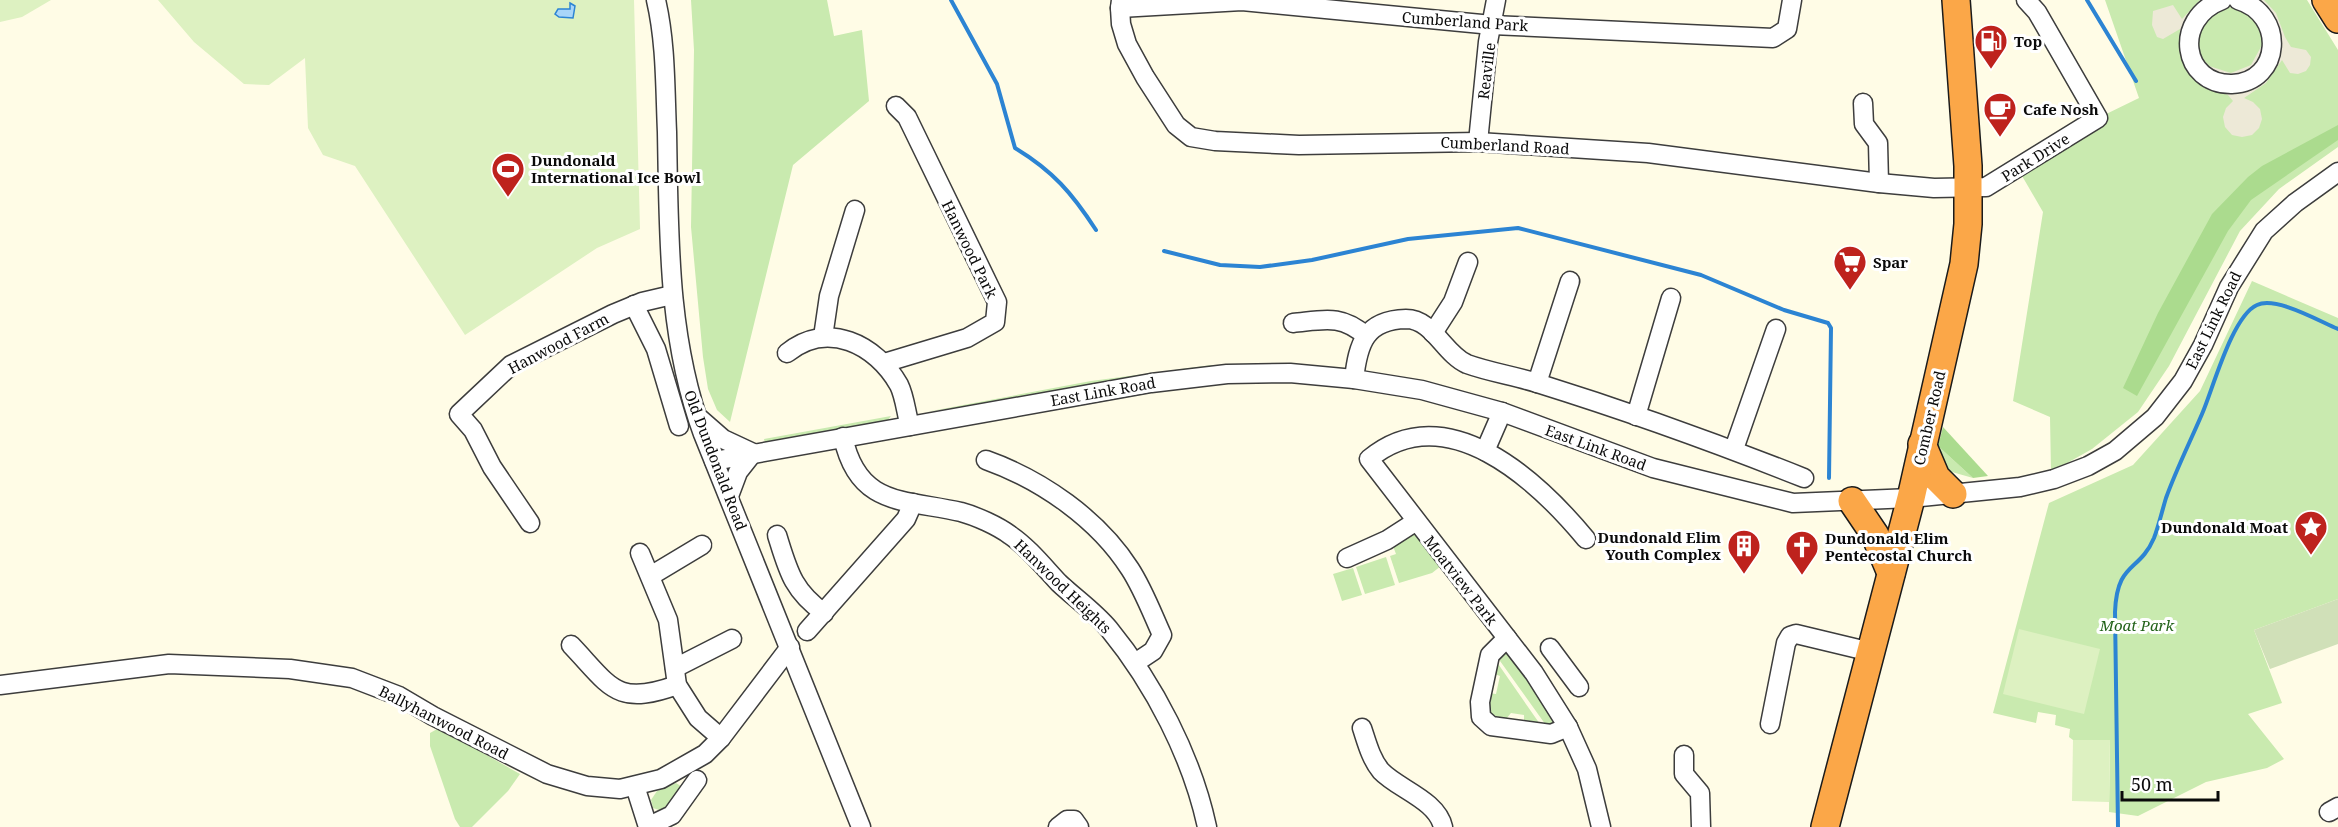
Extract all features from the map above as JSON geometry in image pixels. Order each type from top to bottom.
[{"type":"highway","name":"Comber Road","points":[[1825,827],[1911,498],[1964,264],[1968,224],[1968,189],[1956,0]]},
{"type":"highway","points":[[2326,0],[2338,19]]},
{"type":"highway","points":[[1922,444],[1936,477],[1953,494]]},
{"type":"highway","points":[[1852,501],[1875,535],[1891,573]]},
{"type":"street","name":"Old Dundonald Road","points":[[656,0],[665,69],[672,295],[685,370],[696,414],[714,461],[861,827]]},
{"type":"street","name":"Reaville","points":[[1478,142],[1496,0]]},
{"type":"street","name":"Cumberland Park","points":[[1121,4],[1242,1],[1492,25],[1773,38],[1787,29],[1792,0]]},
{"type":"street","name":"Park Drive","points":[[1968,189],[1986,187],[2098,117],[2037,12],[2026,0]]},
{"type":"street","points":[[2222,0],[2202,4],[2192,24],[2189,51],[2194,63],[2204,74],[2217,81],[2231,84],[2256,83],[2272,49],[2272,34],[2268,21],[2259,10],[2238,0]]},
{"type":"street","name":"Cumberland Road","points":[[1121,4],[1120,24],[1127,44],[1176,125],[1191,137],[1215,141],[1299,145],[1478,142],[1648,153],[1879,183],[1968,189]]},
{"type":"street","points":[[1863,104],[1864,124],[1878,143],[1879,183]]},
{"type":"street","name":"Hanwood Park","points":[[884,363],[967,338],[995,322],[997,302],[907,117],[896,106]]},
{"type":"street","name":"East Link Road","points":[[714,461],[1197,376],[1290,373],[1354,379],[1422,390],[1502,412],[1653,468],[1794,503],[1911,498],[2020,487],[2054,479],[2088,466],[2129,441],[2156,417],[2183,381],[2203,345],[2233,279],[2264,231],[2295,203],[2338,172]]},
{"type":"street","points":[[823,337],[829,296],[855,210]]},
{"type":"street","points":[[1432,333],[1453,302],[1467,262]]},
{"type":"street","points":[[1537,383],[1570,281]]},
{"type":"street","name":"Hanwood Farm","points":[[530,523],[492,467],[473,430],[452,408],[511,365],[634,305],[672,295]]},
{"type":"street","points":[[1636,416],[1671,298]]},
{"type":"street","points":[[634,305],[656,349],[679,426]]},
{"type":"street","points":[[1293,323],[1336,319],[1349,323],[1366,336]]},
{"type":"street","points":[[1354,379],[1357,355],[1366,336],[1390,320],[1410,319],[1432,333],[1453,355],[1466,363],[1537,383],[1734,449],[1804,478]]},
{"type":"street","points":[[1734,449],[1776,328]]},
{"type":"street","points":[[787,353],[797,345],[823,337],[850,340],[884,363],[900,387],[910,426]]},
{"type":"street","points":[[1485,451],[1502,412]]},
{"type":"street","points":[[696,414],[723,439],[753,453],[738,472],[729,496]]},
{"type":"street","name":"Moatview Park","points":[[1586,538],[1534,482],[1485,451],[1454,440],[1414,436],[1395,441],[1369,459],[1415,522],[1540,682],[1568,727],[1587,769],[1601,827]]},
{"type":"street","name":"Hanwood Heights","points":[[843,437],[850,464],[871,487],[900,503],[913,503],[964,513],[1011,535],[1107,627],[1135,663],[1185,760],[1202,802],[1207,827]]},
{"type":"street","points":[[986,460],[1017,471],[1076,511],[1130,569],[1162,635],[1153,651],[1135,663]]},
{"type":"street","points":[[807,631],[906,519],[913,503]]},
{"type":"street","name":"Moatview Park","points":[[1347,558],[1387,540],[1415,522]]},
{"type":"street","points":[[777,535],[790,578],[806,600],[824,613]]},
{"type":"street","points":[[652,575],[702,545]]},
{"type":"street","points":[[640,553],[652,575],[668,620],[676,676],[698,718],[721,738]]},
{"type":"street","points":[[1770,724],[1786,643],[1790,636],[1796,634],[1871,652]]},
{"type":"street","name":"Moatview Park","points":[[1507,638],[1490,655],[1480,702],[1481,717],[1491,726],[1551,734],[1568,727]]},
{"type":"street","points":[[571,645],[614,689],[632,696],[652,694],[732,639]]},
{"type":"street","name":"Ballyhanwood Road","points":[[0,685],[169,664],[290,669],[352,678],[399,696],[433,716],[547,774],[587,786],[620,789],[661,779],[687,766],[721,738],[790,648]]},
{"type":"street","points":[[1550,648],[1579,687]]},
{"type":"street","points":[[1540,682],[1563,664]]},
{"type":"street","points":[[1362,728],[1370,754],[1382,771],[1428,806],[1443,827]]},
{"type":"street","points":[[1684,756],[1684,774],[1700,794],[1701,827]]},
{"type":"street","points":[[635,786],[649,826],[672,815],[697,780]]},
{"type":"street","points":[[1058,827],[1067,820],[1074,820],[1079,827]]},
{"type":"green space","points":[[0,0],[51,0],[22,17],[0,22]]},
{"type":"green space","name":"Dundonald International Ice Bowl","points":[[158,0],[634,0],[640,229],[597,248],[465,335],[355,166],[323,155],[308,128],[305,58],[269,85],[244,84],[194,42]]},
{"type":"green space","points":[[691,0],[827,0],[834,36],[862,30],[869,101],[793,165],[730,422],[717,410],[708,389],[703,357],[691,227],[694,50]]},
{"type":"green space","points":[[2105,0],[2307,0],[2338,50],[2338,147],[2279,189],[2240,231],[2169,366],[2138,412],[2092,449],[2051,472],[2050,417],[2013,401],[2043,212],[2018,169],[2098,118],[2139,98]]},
{"type":"green space","points":[[2338,125],[2338,140],[2251,200],[2228,231],[2137,396],[2123,388],[2158,313],[2212,214],[2262,166]]},
{"type":"green space","name":"Moat Park","points":[[2252,281],[2338,318],[2338,599],[2254,630],[2282,703],[2248,714],[2284,759],[2267,768],[2206,782],[2138,816],[2109,812],[2110,740],[2073,740],[2069,737],[2070,729],[2055,725],[2056,715],[2038,712],[2036,723],[1993,713],[2049,503],[2133,465],[2200,391]]},
{"type":"green space","points":[[1212,365],[1213,368],[926,412],[1091,381]]},
{"type":"green space","points":[[891,416],[888,420],[765,443],[764,439]]},
{"type":"green space","points":[[1943,427],[1988,476],[1973,478],[1938,446]]},
{"type":"green space","points":[[1938,446],[1973,478],[1945,470],[1938,459]]},
{"type":"green space","points":[[1415,532],[1441,566],[1432,573],[1399,583],[1390,556],[1396,554],[1393,546]]},
{"type":"green space","points":[[1386,557],[1395,585],[1365,594],[1356,567]]},
{"type":"green space","points":[[1353,568],[1362,595],[1342,601],[1333,574]]},
{"type":"green space","points":[[2338,599],[2338,644],[2270,669],[2254,630]]},
{"type":"green space","points":[[2019,629],[2100,649],[2084,714],[2003,694]]},
{"type":"green space","points":[[1505,648],[1518,663],[1516,665],[1558,724],[1548,728],[1495,654]]},
{"type":"green space","points":[[1494,658],[1542,727],[1524,722],[1524,715],[1511,713],[1506,719],[1491,718],[1487,714],[1488,693],[1496,694],[1500,676],[1492,673]]},
{"type":"green space","points":[[439,728],[520,774],[508,791],[472,827],[460,827],[455,819],[430,746],[430,733]]},
{"type":"green space","points":[[2073,740],[2110,740],[2109,802],[2072,801]]},
{"type":"green space","points":[[676,783],[684,788],[672,807],[659,810],[653,808],[651,800],[657,791]]},
{"type":"shaded area","points":[[2200,0],[2264,0],[2276,13],[2291,47],[2306,50],[2311,57],[2310,65],[2306,71],[2298,74],[2290,73],[2282,60],[2266,83],[2244,98],[2253,102],[2260,109],[2262,119],[2259,128],[2252,135],[2242,137],[2232,135],[2225,127],[2223,117],[2226,108],[2233,101],[2228,95],[2205,88],[2185,69],[2180,51],[2180,29],[2163,39],[2157,37],[2152,25],[2153,11],[2173,5],[2182,19]],"holes":[[[2229,7],[2250,15],[2262,33],[2262,45],[2251,65],[2231,73],[2209,66],[2202,58],[2198,47],[2201,25],[2217,10]]]},
{"type":"water","points":[[570,3],[575,6],[573,18],[559,17],[555,14],[558,9],[570,9]]},
{"type":"waterway","points":[[951,0],[997,84],[1015,148],[1040,165],[1061,184],[1096,230]]},
{"type":"waterway","points":[[2087,0],[2136,81]]},
{"type":"waterway","points":[[1164,251],[1220,265],[1260,267],[1312,260],[1408,239],[1518,228],[1701,275],[1784,310],[1828,323],[1831,328],[1829,478]]},
{"type":"waterway","points":[[2118,827],[2115,612],[2120,584],[2124,575],[2142,557],[2154,538],[2166,498],[2202,414],[2224,354],[2239,323],[2248,312],[2257,305],[2275,304],[2298,311],[2338,329]]},
{"type":"place","name":"Top","points":[[1991,70]]},
{"type":"place","name":"Cafe Nosh","points":[[2000,138]]},
{"type":"place","name":"Dundonald International Ice Bowl","points":[[508,198]]},
{"type":"place","name":"Spar","points":[[1850,291]]},
{"type":"place","name":"Dundonald Moat","points":[[2311,556]]},
{"type":"place","name":"Dundonald Elim Youth Complex","points":[[1744,575]]},
{"type":"place","name":"Dundonald Elim Pentecostal Church","points":[[1802,576]]}]
